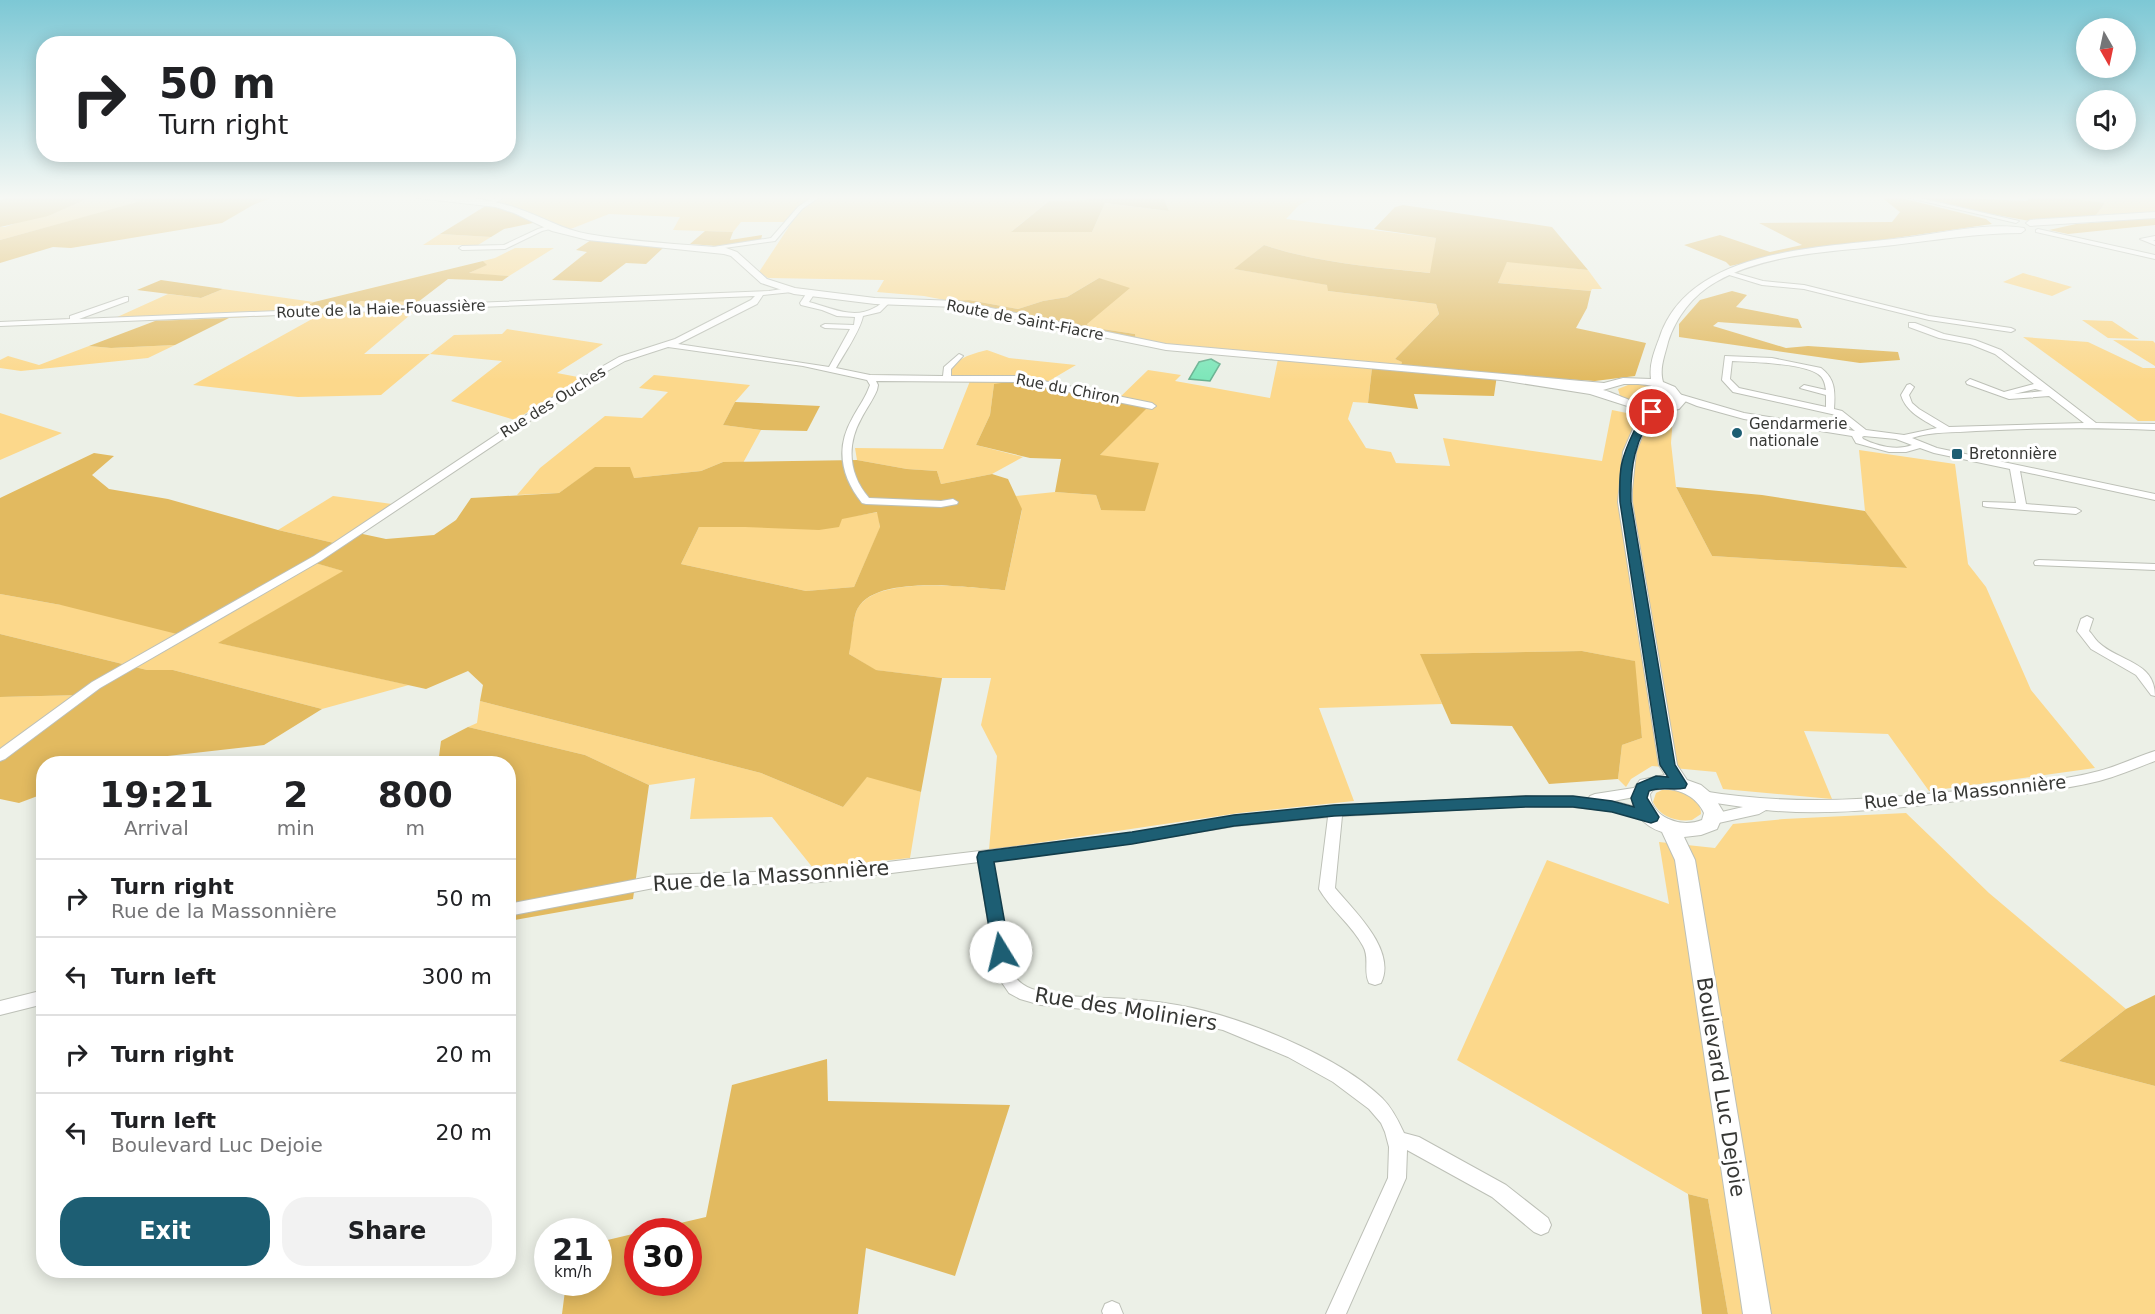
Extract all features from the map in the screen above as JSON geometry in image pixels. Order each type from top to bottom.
[{"type":"main road","name":"Route de Saint-Fiacre","points":[[735,257],[764,281],[789,290],[886,302],[957,304],[1166,347],[1505,378],[1611,391]]},
{"type":"main road","points":[[1634,381],[1643,375],[1675,315],[1691,295],[1728,273],[1783,257]]},
{"type":"main road","points":[[1659,385],[1655,376],[1663,340]]},
{"type":"main road","points":[[1631,447],[1647,416],[1677,402],[1671,390],[1659,385],[1634,381],[1621,382],[1611,391],[1627,404],[1632,413],[1631,447],[1625,475],[1626,502],[1668,765],[1680,784]]},
{"type":"main road","points":[[1627,404],[1656,410]]},
{"type":"main road","points":[[1656,782],[1668,765]]},
{"type":"main road","points":[[1656,782],[1680,784],[1702,795],[1712,807],[1714,819],[1704,828],[1694,831],[1670,827],[1651,817],[1641,804],[1640,792],[1647,785],[1656,782]]},
{"type":"main road","name":"Boulevard Luc Dejoie","points":[[1670,827],[1685,860],[1757,1314]]},
{"type":"main road","name":"Boulevard Luc Dejoie","points":[[1685,860],[1694,831]]},
{"type":"street","points":[[1728,273],[1766,284],[1812,289],[1929,318],[2011,330]]},
{"type":"street","name":"Route de la Haie-Fouassière","points":[[761,293],[777,287]]},
{"type":"street","name":"Route de la Haie-Fouassière","points":[[0,324],[789,290]]},
{"type":"street","name":"Rue des Ouches","points":[[0,756],[96,685],[290,575],[585,380],[622,358],[647,349],[668,345],[747,307],[761,293]]},
{"type":"street","points":[[811,293],[804,303],[825,308],[837,314],[860,315],[878,310],[886,302]]},
{"type":"street","points":[[62,322],[125,298]]},
{"type":"street","points":[[837,314],[827,323],[857,327]]},
{"type":"street","points":[[831,370],[852,331],[857,327],[860,315]]},
{"type":"street","points":[[0,333],[36,327],[50,322]]},
{"type":"street","points":[[1912,325],[1998,352],[2093,425]]},
{"type":"street","name":"Rue du Chiron","points":[[668,345],[870,378],[1019,379],[1152,406]]},
{"type":"street","points":[[1762,349],[1768,359]]},
{"type":"street","points":[[947,377],[947,369],[960,356]]},
{"type":"street","points":[[1830,410],[1831,387],[1824,373],[1810,367],[1768,359],[1728,358],[1726,380],[1736,390],[1830,410],[1843,416],[1860,436],[1876,447],[1914,447],[2155,496]]},
{"type":"street","points":[[870,378],[874,385],[872,394],[855,421],[846,442],[846,458],[854,488],[866,501],[941,504],[953,502]]},
{"type":"street","points":[[1970,382],[2016,398],[2039,392],[2052,393]]},
{"type":"street","points":[[2003,395],[2035,386],[2044,386]]},
{"type":"street","points":[[1910,387],[1905,394],[1908,404],[1947,430]]},
{"type":"street","points":[[1804,388],[1831,394]]},
{"type":"street","points":[[1677,402],[1860,436],[1905,438],[1917,433],[2042,424],[2155,427]]},
{"type":"street","points":[[1905,438],[1914,447]]},
{"type":"street","points":[[2014,468],[2022,508]]},
{"type":"street","points":[[1987,504],[2076,511]]},
{"type":"street","points":[[2039,563],[2155,567]]},
{"type":"street","points":[[2087,619],[2083,631],[2095,646],[2140,672],[2155,692]]},
{"type":"street","name":"Rue de la Massonnière","points":[[1702,795],[1732,802],[1772,806],[1891,802],[2031,788],[2095,777],[2155,756]]},
{"type":"street","name":"Rue de la Massonnière","points":[[1573,802],[1640,792]]},
{"type":"street","name":"Rue de la Massonnière","points":[[516,908],[659,881],[820,876],[1132,838],[1234,820],[1334,811],[1526,801],[1612,806],[1651,817]]},
{"type":"street","name":"Rue de la Massonnière","points":[[1714,819],[1772,806]]},
{"type":"street","points":[[1334,811],[1327,889],[1369,941],[1376,956],[1375,978]]},
{"type":"street","name":"Rue des Moliniers","points":[[985,857],[1004,974],[1014,988],[1035,999],[1149,1008],[1231,1025],[1316,1064],[1350,1083],[1375,1102],[1388,1118],[1406,1142],[1400,1158],[1397,1178],[1336,1314]]},
{"type":"street","points":[[0,1008],[36,999]]},
{"type":"street","points":[[1406,1142],[1499,1191],[1541,1225]]},
{"type":"shaded area","points":[[0,257],[19,257],[0,263]]},
{"type":"shaded area","points":[[539,257],[509,276],[467,274],[486,265],[483,261],[495,258]]},
{"type":"shaded area","points":[[580,257],[653,257],[646,264],[626,263],[601,282],[552,280]]},
{"type":"shaded area","points":[[769,257],[1249,257],[1235,269],[1328,285],[1328,291],[1436,304],[1439,314],[1395,359],[1403,362],[1400,371],[1372,368],[1368,403],[1353,402],[1348,419],[1366,448],[1391,452],[1396,463],[1450,466],[1443,438],[1602,461],[1612,410],[1656,419],[1673,416],[1671,443],[1676,487],[1712,556],[1906,568],[1865,511],[1859,450],[1955,464],[1968,564],[1986,587],[2031,690],[2095,768],[1929,791],[1888,734],[1804,731],[1832,799],[1723,789],[1716,772],[1652,766],[1631,779],[1626,787],[1618,779],[1622,745],[1642,738],[1634,661],[1582,651],[1421,654],[1442,704],[1319,708],[1354,801],[1239,813],[989,850],[997,756],[981,725],[991,678],[942,678],[875,670],[849,654],[856,612],[865,600],[881,592],[901,587],[947,586],[1005,590],[1022,510],[1015,496],[1055,492],[1096,495],[1101,510],[1099,456],[1147,407],[1116,401],[1148,370],[1181,375],[1175,381],[1270,398],[1279,354],[1185,347],[1136,340],[1135,334],[1089,327],[1087,324],[1099,278],[1067,297],[1043,301],[1018,309],[969,300],[950,301],[877,292],[884,280],[768,278],[759,272]]},
{"type":"shaded area","points":[[1249,257],[1312,257],[1430,273],[1433,257],[1577,257],[1588,270],[1507,262],[1498,283],[1591,291],[1587,308],[1576,328],[1646,343],[1635,376],[1595,381],[1497,375],[1494,396],[1414,394],[1418,409],[1368,403],[1372,368],[1400,370],[1402,362],[1395,359],[1439,314],[1436,304],[1328,291],[1327,285],[1234,269]]},
{"type":"shaded area","points":[[1312,257],[1433,257],[1431,273]]},
{"type":"shaded area","points":[[1714,257],[1771,257],[1730,266]]},
{"type":"shaded area","points":[[483,261],[487,265],[469,273],[509,276],[502,281],[448,279],[418,302],[361,301],[351,308],[299,310],[314,302]]},
{"type":"shaded area","points":[[1507,261],[1588,270],[1602,289],[1591,291],[1498,283]]},
{"type":"shaded area","points":[[2023,273],[2072,287],[2052,296],[2003,282]]},
{"type":"shaded area","points":[[1099,278],[1130,288],[1087,324],[1089,327],[1135,334],[1136,340],[950,301],[969,300],[1018,309],[1043,301],[1067,297]]},
{"type":"shaded area","points":[[161,280],[223,289],[201,298],[137,290]]},
{"type":"shaded area","points":[[223,289],[314,302],[301,309],[351,308],[361,301],[418,302],[409,309],[416,310],[364,354],[430,354],[381,395],[298,397],[193,385],[321,314],[155,321],[161,316],[115,318],[168,294],[201,298]]},
{"type":"shaded area","points":[[1732,291],[1747,295],[1736,307],[1798,319],[1802,328],[1718,322],[1713,326],[1786,348],[1808,346],[1898,352],[1900,360],[1860,363],[1679,337],[1679,324],[1700,300]]},
{"type":"shaded area","points":[[229,318],[175,345],[111,348],[89,346],[155,321]]},
{"type":"shaded area","points":[[2082,320],[2112,321],[2139,339],[2108,338]]},
{"type":"shaded area","points":[[507,329],[603,344],[557,373],[583,378],[515,420],[451,401],[502,361],[430,354],[454,335],[502,334]]},
{"type":"shaded area","points":[[2023,337],[2088,342],[2143,368],[2155,368],[2155,421],[2138,421]]},
{"type":"shaded area","points":[[2113,340],[2153,341],[2155,343],[2155,366]]},
{"type":"shaded area","points":[[175,345],[148,358],[21,371],[0,368],[0,360],[8,356],[39,365],[89,346],[111,348]]},
{"type":"shaded area","points":[[987,350],[1009,358],[1076,365],[1042,385],[994,384],[990,415],[976,445],[1023,457],[992,474],[941,484],[937,471],[907,469],[857,460],[855,448],[943,449],[972,376],[950,375],[952,369],[964,358]]},
{"type":"shaded area","points":[[1211,359],[1220,364],[1210,381],[1189,379],[1199,362]]},
{"type":"shaded area","points":[[654,375],[750,385],[735,402],[723,425],[761,430],[743,463],[723,462],[701,471],[634,478],[596,467],[559,493],[517,495],[540,468],[605,416],[642,418],[668,392],[639,388]]},
{"type":"shaded area","points":[[1023,380],[1148,407],[1100,455],[1159,463],[1145,511],[1101,510],[1096,495],[1055,492],[1061,459],[1030,458],[976,445],[990,415],[994,384]]},
{"type":"shaded area","points":[[1633,383],[1659,388],[1673,397],[1673,401],[1654,407],[1632,402],[1620,396],[1618,389]]},
{"type":"shaded area","points":[[735,402],[820,406],[807,431],[761,430],[723,425]]},
{"type":"shaded area","points":[[0,413],[62,433],[0,460]]},
{"type":"shaded area","points":[[94,453],[114,456],[92,475],[109,489],[168,499],[334,543],[358,533],[386,539],[434,535],[456,520],[471,498],[559,493],[595,467],[630,467],[634,478],[701,471],[723,462],[857,460],[907,469],[937,471],[941,484],[992,474],[1008,479],[1022,509],[1005,590],[923,585],[901,587],[881,591],[865,599],[856,612],[849,654],[876,670],[942,678],[921,792],[867,777],[843,807],[761,773],[480,701],[483,685],[468,671],[426,689],[218,643],[343,571],[308,561],[177,634],[61,605],[0,594],[0,498]],"holes":[[[877,512],[880,527],[854,587],[806,591],[681,564],[699,527],[819,530],[839,527],[842,519]]]},
{"type":"shaded area","points":[[1676,487],[1762,495],[1865,511],[1907,568],[1712,556]]},
{"type":"shaded area","points":[[333,496],[392,504],[334,543],[278,530]]},
{"type":"shaded area","points":[[878,512],[880,528],[854,587],[806,591],[681,564],[699,527],[789,523]]},
{"type":"shaded area","points":[[308,561],[344,571],[219,643],[409,685],[322,709],[173,670],[147,670],[0,634],[0,594],[61,605]]},
{"type":"shaded area","points":[[0,634],[147,670],[173,670],[322,709],[264,745],[168,756],[36,756],[36,797],[19,803],[0,799],[0,758],[82,695],[0,697]]},
{"type":"shaded area","points":[[1582,651],[1635,661],[1642,738],[1622,745],[1618,779],[1549,784],[1512,726],[1451,724],[1420,654]]},
{"type":"shaded area","points":[[83,695],[0,758],[0,697]]},
{"type":"shaded area","points":[[480,701],[761,773],[843,807],[867,776],[921,792],[910,858],[813,868],[772,817],[690,819],[695,778],[649,785],[585,755],[468,727],[477,723]]},
{"type":"shaded area","points":[[468,727],[585,755],[649,785],[633,899],[516,920],[516,756],[439,756],[441,741]]},
{"type":"shaded area","points":[[1662,790],[1687,794],[1697,802],[1701,814],[1692,820],[1674,819],[1664,815],[1653,802],[1656,793]]},
{"type":"shaded area","points":[[1906,813],[1989,893],[2126,1009],[2059,1061],[2155,1086],[2155,1314],[1728,1314],[1708,1199],[1688,1194],[1457,1060],[1547,860],[1669,904],[1659,842],[1715,848],[1733,824]]},
{"type":"shaded area","points":[[2155,995],[2155,1086],[2059,1061],[2126,1009]]},
{"type":"shaded area","points":[[827,1059],[828,1101],[1010,1105],[955,1276],[866,1248],[858,1314],[562,1314],[564,1296],[612,1296],[612,1239],[624,1236],[624,1296],[702,1296],[702,1218],[706,1217],[732,1085]]},
{"type":"shaded area","points":[[1688,1194],[1708,1199],[1728,1314],[1702,1314]]},
{"type":"place","name":"Gendarmerie nationale","points":[[1737,433]]},
{"type":"place","name":"Bretonnière","points":[[1957,454]]},
{"type":"route","points":[[1001,952],[985,857],[1132,838],[1234,820],[1334,811],[1526,801],[1612,806],[1651,817],[1645,811],[1639,798],[1642,788],[1664,781],[1680,784],[1668,765],[1626,502],[1625,475],[1628,454],[1647,416],[1652,412]]}]
